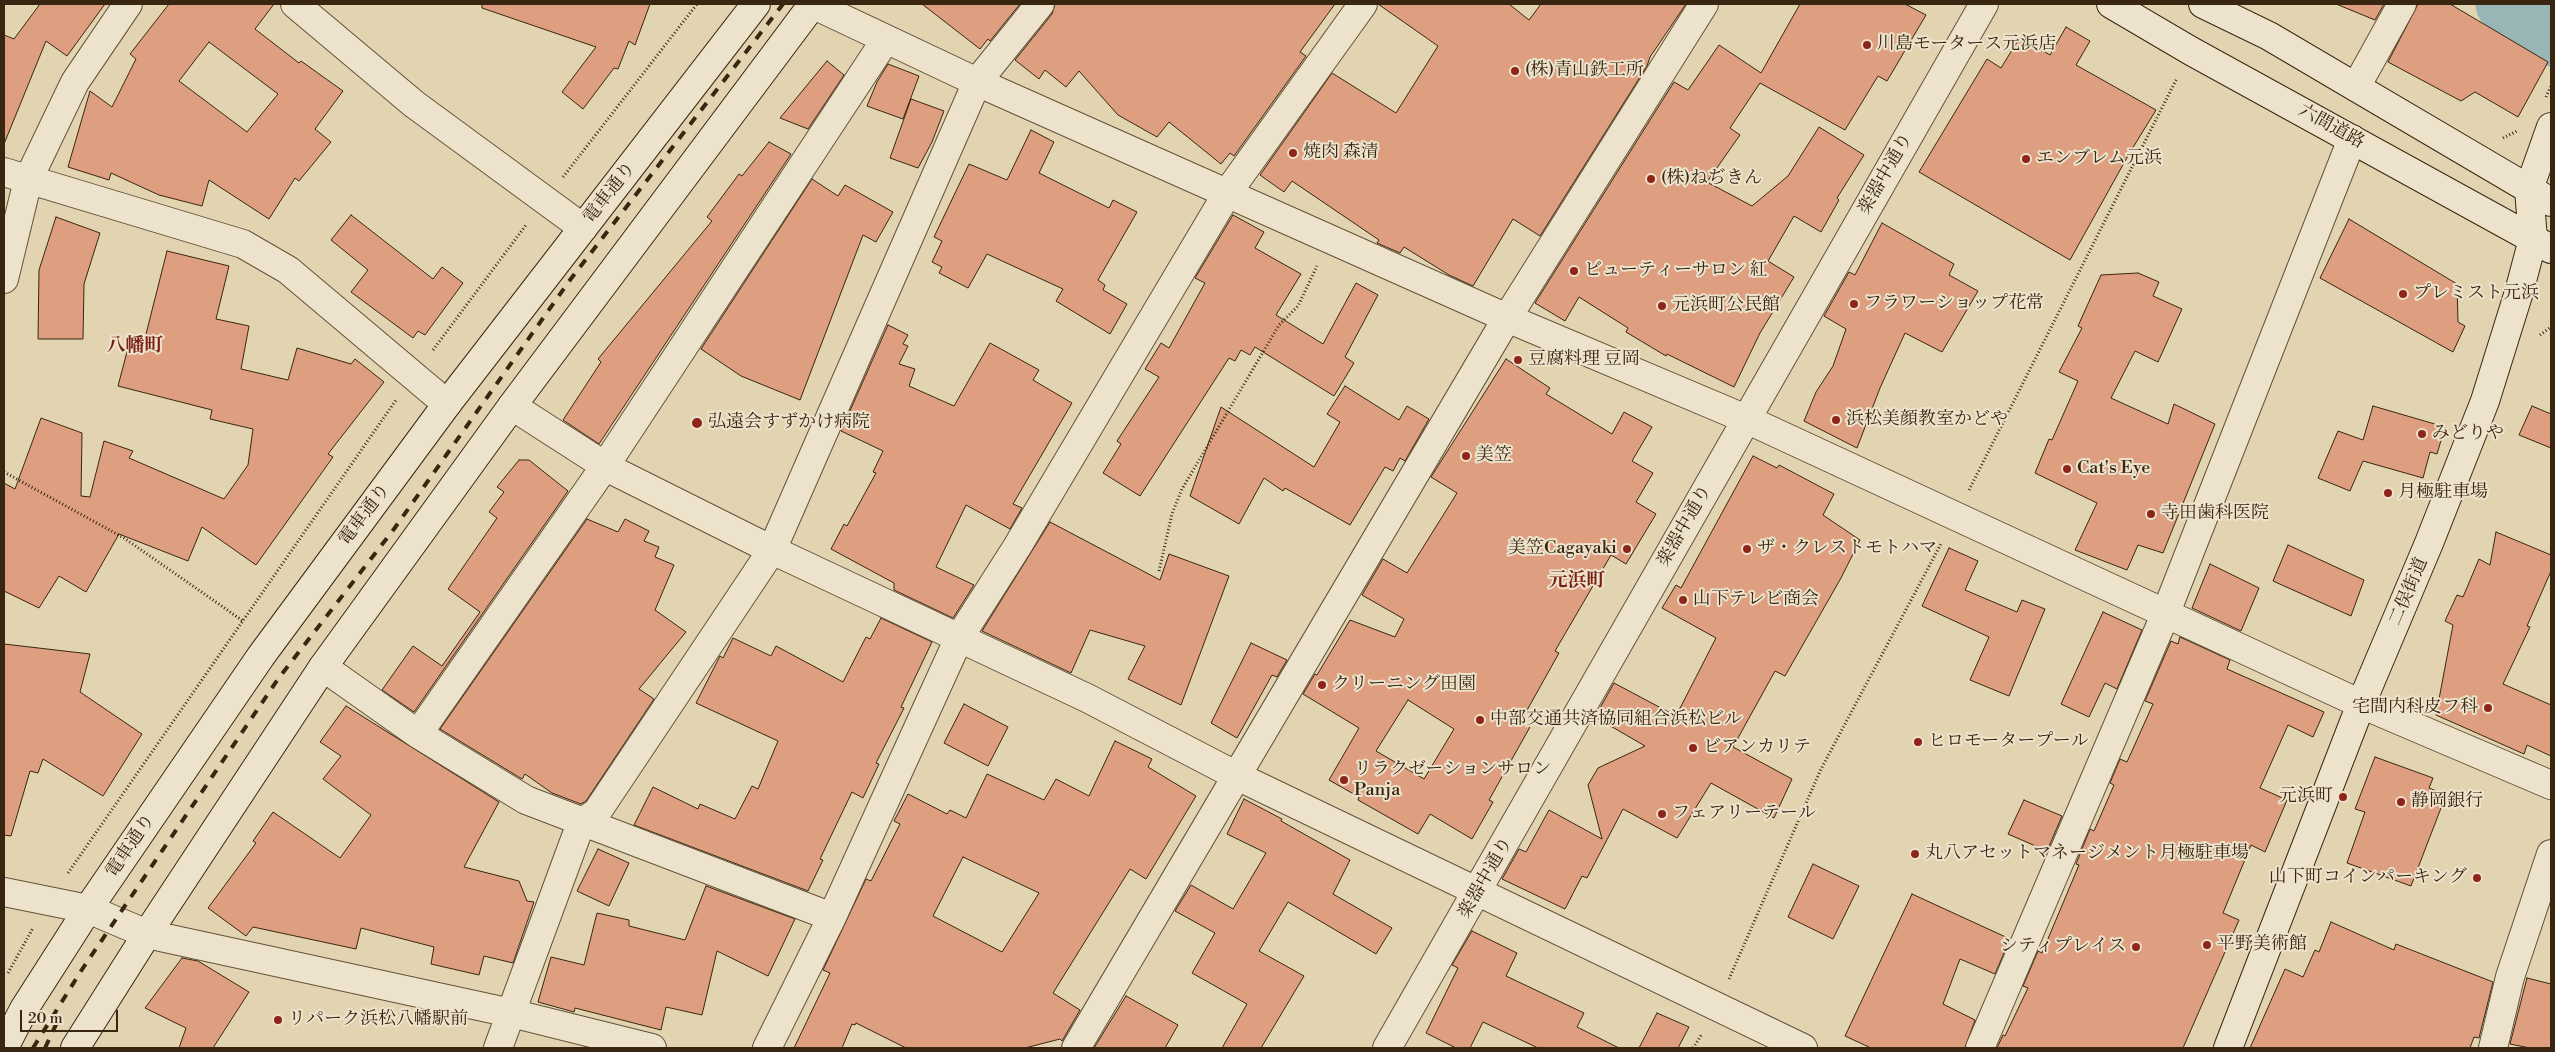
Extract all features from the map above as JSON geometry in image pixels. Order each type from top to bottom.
[{"type":"street","points":[[4,279],[16,176],[75,82],[128,4]]},
{"type":"street","points":[[295,4],[414,104],[583,228]]},
{"type":"street","name":"電車通り","points":[[4,1048],[24,1009],[88,910],[261,656],[447,404],[756,4]]},
{"type":"street","points":[[76,1048],[147,934],[323,667],[512,406],[812,4],[977,82],[1228,192],[1507,318],[1746,419],[2362,704],[2551,785]]},
{"type":"street","points":[[498,1048],[582,823],[597,812],[772,550],[977,82],[1040,4]]},
{"type":"street","points":[[767,1048],[832,917],[959,638],[1017,547],[1228,192],[1363,4]]},
{"type":"street","points":[[1076,1048],[1507,318],[1704,4]]},
{"type":"street","name":"楽器中通り","points":[[1387,1048],[1478,893],[1746,419],[1984,4]]},
{"type":"street","name":"六間道路","points":[[2111,4],[2191,51],[2542,244]]},
{"type":"street","points":[[2356,87],[2402,4]]},
{"type":"street","points":[[2220,7],[2540,195]]},
{"type":"street","points":[[418,734],[606,466],[886,39]]},
{"type":"street","name":"二俣街道","points":[[2228,1048],[2362,704],[2430,543],[2485,401],[2519,292],[2542,244],[2540,195],[2551,127]]},
{"type":"street","points":[[1980,1048],[2165,614],[2352,139]]},
{"type":"street","points":[[16,176],[243,244],[288,270],[447,404]]},
{"type":"street","points":[[512,406],[606,466],[772,550],[1087,698],[1237,776],[1803,1048]]},
{"type":"street","points":[[323,667],[418,734],[526,800],[832,917]]},
{"type":"street","points":[[2494,1048],[2510,977],[2551,854]]},
{"type":"street","points":[[4,892],[88,910],[147,934],[511,1013],[652,1048]]},
{"type":"path","points":[[557,184],[697,4]]},
{"type":"path","points":[[1693,1048],[1717,1007],[1821,769],[1955,516],[2092,242],[2191,51]]},
{"type":"path","points":[[433,350],[526,224]]},
{"type":"path","points":[[1159,571],[1177,499],[1279,325],[1298,306],[1330,238]]},
{"type":"path","points":[[68,874],[402,392]]},
{"type":"path","points":[[4,472],[124,538],[243,621]]},
{"type":"path","points":[[4,980],[34,927]]},
{"type":"building","points":[[40,4],[105,4],[67,56],[46,41],[4,144],[4,35],[14,39]]},
{"type":"building","points":[[169,4],[274,4],[255,29],[299,63],[301,61],[343,91],[315,129],[331,142],[299,181],[295,178],[269,219],[209,180],[202,206],[159,195],[111,173],[109,180],[68,167],[90,91],[112,107],[136,59],[130,54]],"holes":[[[209,42],[278,94],[247,132],[179,81]]]},
{"type":"building","points":[[482,4],[650,4],[635,45],[629,41],[618,69],[614,68],[583,109],[562,92],[596,47],[482,8]]},
{"type":"building","points":[[922,4],[1020,4],[990,41],[988,39],[980,49]]},
{"type":"building","points":[[1055,4],[1335,4],[1300,52],[1306,56],[1234,156],[1230,153],[1221,164],[1169,122],[1157,137],[1118,115],[1079,71],[1066,87],[1045,70],[1039,79],[1015,60],[1052,14]]},
{"type":"building","points":[[1378,4],[1509,4],[1529,20],[1541,4],[1686,4],[1650,57],[1647,66],[1540,236],[1513,219],[1473,286],[1449,275],[1404,247],[1400,253],[1377,243],[1379,240],[1292,181],[1284,192],[1260,175],[1332,73],[1396,113],[1438,46]]},
{"type":"building","points":[[1800,4],[1905,4],[1926,15],[1887,81],[1878,76],[1845,130],[1760,83],[1730,128],[1740,135],[1707,182],[1752,206],[1788,176],[1819,127],[1864,155],[1837,198],[1839,200],[1821,232],[1794,216],[1768,261],[1794,277],[1760,333],[1734,387],[1667,354],[1666,356],[1626,332],[1628,328],[1579,297],[1565,321],[1535,303],[1674,82],[1688,90],[1719,45],[1761,73]]},
{"type":"building","points":[[2336,4],[2384,4],[2375,20]]},
{"type":"building","points":[[2418,4],[2450,4],[2548,62],[2518,117],[2475,92],[2461,101],[2388,62]]},
{"type":"building","name":"エンブレム元浜","points":[[2066,27],[2090,41],[2076,65],[2156,110],[2129,154],[2070,260],[1919,172],[1987,59],[2001,68],[2020,37],[2050,55]]},
{"type":"building","points":[[827,61],[844,75],[808,129],[780,118]]},
{"type":"building","points":[[888,64],[919,76],[903,119],[867,106],[877,82]]},
{"type":"building","points":[[911,99],[944,111],[932,142],[918,168],[890,158]]},
{"type":"building","points":[[1031,130],[1054,142],[1039,173],[1109,208],[1113,200],[1137,212],[1098,280],[1105,285],[1103,290],[1127,304],[1110,334],[1056,301],[1063,289],[987,254],[968,288],[939,273],[942,267],[932,262],[942,241],[934,237],[969,164],[1007,180]]},
{"type":"building","points":[[769,142],[791,154],[599,444],[563,420],[601,362],[598,359],[712,221],[707,217],[739,174],[742,176]]},
{"type":"building","points":[[812,179],[838,196],[845,185],[893,212],[876,242],[863,235],[800,400],[741,376],[701,349]]},
{"type":"building","points":[[351,215],[433,279],[442,267],[463,283],[425,335],[418,331],[413,338],[351,292],[368,270],[331,240]]},
{"type":"building","points":[[1233,215],[1264,232],[1255,248],[1301,274],[1276,315],[1323,344],[1356,283],[1378,295],[1345,357],[1354,363],[1334,396],[1255,347],[1250,355],[1241,350],[1235,361],[1229,358],[1140,496],[1103,473],[1121,444],[1117,441],[1159,377],[1145,369],[1161,343],[1169,348],[1205,283],[1195,278]]},
{"type":"building","points":[[56,217],[100,233],[84,284],[83,339],[38,339],[39,270]]},
{"type":"building","name":"プレミスト元浜","points":[[2349,219],[2457,284],[2458,322],[2465,326],[2453,352],[2320,278]]},
{"type":"building","points":[[1882,223],[1954,264],[1949,275],[1978,291],[1942,352],[1905,333],[1880,388],[1857,448],[1804,421],[1816,392],[1833,366],[1846,329],[1824,316],[1849,272],[1855,275]]},
{"type":"building","points":[[167,251],[229,266],[216,319],[249,326],[241,369],[288,380],[297,348],[351,364],[355,359],[384,382],[328,454],[333,457],[256,565],[202,527],[188,561],[119,534],[86,592],[59,576],[39,608],[4,591],[4,483],[15,489],[41,418],[82,433],[81,496],[90,497],[104,441],[133,451],[129,458],[224,499],[248,465],[253,429],[210,419],[212,410],[118,386],[128,348],[136,350],[139,341],[144,342]]},
{"type":"building","points":[[2138,273],[2159,282],[2153,296],[2182,309],[2158,362],[2135,351],[2111,398],[2168,424],[2174,404],[2215,424],[2163,553],[2138,545],[2127,570],[2075,550],[2097,503],[2035,473],[2049,439],[2052,440],[2078,381],[2059,372],[2082,328],[2078,326],[2101,275]]},
{"type":"building","points":[[888,325],[908,335],[903,344],[908,346],[899,364],[915,369],[909,386],[954,406],[990,343],[1039,370],[1033,380],[1072,403],[1013,504],[1022,508],[1010,529],[966,505],[936,567],[974,585],[953,618],[894,590],[894,583],[831,549],[844,524],[847,526],[876,473],[873,472],[883,451],[841,431]]},
{"type":"building","points":[[1506,359],[1550,388],[1546,394],[1612,434],[1624,412],[1652,427],[1632,461],[1653,473],[1636,502],[1656,514],[1626,564],[1611,555],[1555,651],[1559,653],[1521,721],[1530,727],[1489,800],[1493,802],[1472,839],[1430,814],[1418,834],[1358,800],[1359,797],[1329,780],[1359,728],[1303,694],[1315,674],[1317,675],[1350,620],[1395,637],[1404,619],[1362,595],[1383,559],[1407,573],[1457,493],[1431,477]],"holes":[[[1408,700],[1454,729],[1424,779],[1376,751]]]},
{"type":"building","points":[[1345,386],[1399,420],[1407,406],[1429,419],[1405,461],[1400,458],[1393,471],[1385,467],[1350,525],[1285,488],[1283,491],[1264,478],[1239,524],[1190,496],[1221,407],[1314,467],[1340,422],[1327,414]]},
{"type":"building","points":[[2373,406],[2445,427],[2437,454],[2430,452],[2423,478],[2363,461],[2350,491],[2318,478],[2338,431],[2363,440]]},
{"type":"building","points":[[2532,406],[2551,414],[2551,448],[2519,435]]},
{"type":"building","points":[[1753,456],[1777,468],[1779,465],[1834,494],[1823,515],[1860,540],[1841,578],[1785,676],[1775,671],[1733,747],[1792,779],[1774,818],[1711,783],[1677,838],[1623,809],[1587,878],[1582,876],[1565,909],[1502,879],[1519,849],[1526,852],[1549,810],[1602,839],[1588,785],[1598,768],[1645,746],[1595,717],[1614,683],[1676,716],[1716,638],[1662,608],[1676,585],[1681,588]]},
{"type":"building","points":[[519,460],[529,460],[568,491],[414,712],[382,690],[413,646],[442,666],[480,612],[448,589],[497,518],[489,512],[504,492],[497,487]]},
{"type":"building","points":[[587,519],[618,532],[625,519],[649,531],[644,541],[659,547],[655,557],[674,565],[655,610],[686,632],[639,689],[654,699],[586,801],[581,804],[552,793],[525,774],[522,779],[440,729]]},
{"type":"building","points":[[1050,522],[1160,580],[1169,554],[1229,576],[1181,705],[1128,679],[1145,646],[1090,630],[1071,673],[982,631]]},
{"type":"building","points":[[2496,532],[2551,555],[2551,571],[2527,626],[2530,627],[2503,684],[2551,705],[2551,756],[2527,745],[2524,754],[2436,715],[2453,625],[2445,621],[2457,595],[2463,597],[2479,559],[2490,565]]},
{"type":"building","points":[[2288,545],[2364,580],[2351,616],[2273,581]]},
{"type":"building","points":[[1949,548],[1978,561],[1965,590],[2017,612],[2022,600],[2045,609],[2009,696],[1970,680],[1989,637],[1922,606]]},
{"type":"building","points":[[2210,564],[2259,588],[2241,631],[2192,608]]},
{"type":"building","points":[[2103,612],[2142,630],[2117,689],[2105,683],[2089,717],[2061,704]]},
{"type":"building","points":[[881,618],[932,642],[901,707],[904,708],[876,763],[879,764],[863,798],[852,792],[820,859],[823,860],[808,891],[634,825],[653,787],[698,809],[700,804],[735,819],[752,786],[758,789],[778,741],[696,703],[720,656],[723,658],[733,638],[771,656],[776,646],[843,682],[866,637],[870,639]]},
{"type":"building","points":[[2180,637],[2230,660],[2227,669],[2324,712],[2313,737],[2288,725],[2260,788],[2287,800],[2265,852],[2251,845],[2223,913],[2239,920],[2183,1048],[1997,1048],[2003,1035],[2005,1036],[2028,988],[2023,986],[2038,951],[2042,953],[2079,865],[2076,864],[2090,829],[2094,831],[2114,785],[2110,783],[2120,759],[2127,762],[2153,704],[2145,701],[2171,641],[2178,644]]},
{"type":"building","points":[[1251,643],[1287,660],[1277,677],[1272,675],[1237,738],[1211,723]]},
{"type":"building","points":[[4,644],[90,654],[80,692],[142,734],[103,796],[43,759],[38,773],[30,771],[11,836],[4,835]]},
{"type":"building","points":[[964,704],[1008,727],[988,766],[944,743]]},
{"type":"building","points":[[346,706],[499,802],[464,867],[519,881],[527,901],[534,902],[513,963],[484,956],[479,975],[431,964],[434,947],[361,928],[356,949],[253,927],[246,936],[208,908],[256,843],[253,841],[273,812],[340,858],[371,815],[323,779],[341,756],[320,742]]},
{"type":"building","points":[[1115,741],[1152,759],[1148,767],[1196,796],[1146,879],[1130,869],[1053,993],[1080,1010],[1062,1041],[1060,1039],[1025,1048],[906,1048],[856,1023],[855,1025],[852,1024],[842,1048],[794,1048],[830,973],[823,970],[866,879],[871,881],[900,824],[894,821],[908,794],[947,814],[950,810],[966,818],[987,774],[1044,800],[1056,779],[1089,796]],"holes":[[[963,857],[1039,893],[1002,952],[933,916]]]},
{"type":"building","points":[[2375,757],[2433,778],[2429,788],[2446,795],[2411,886],[2347,863],[2365,812],[2355,809]]},
{"type":"building","points":[[1244,799],[1282,819],[1281,821],[1350,860],[1333,894],[1392,928],[1376,954],[1288,902],[1259,951],[1304,976],[1261,1048],[1222,1048],[1247,1004],[1192,973],[1215,933],[1175,911],[1191,885],[1233,909],[1266,853],[1227,834]]},
{"type":"building","points":[[2024,800],[2062,816],[2047,851],[2008,834]]},
{"type":"building","points":[[598,849],[629,863],[609,906],[577,891]]},
{"type":"building","points":[[1813,864],[1859,886],[1833,939],[1788,917]]},
{"type":"building","points":[[706,886],[795,919],[768,976],[717,951],[702,1015],[666,1007],[661,1030],[575,1008],[574,1012],[538,1002],[551,957],[584,965],[597,913],[629,920],[629,926],[685,940]]},
{"type":"building","points":[[1912,894],[2010,939],[1995,974],[1960,959],[1943,1004],[1975,1020],[1965,1048],[1871,1048],[1845,1036]]},
{"type":"building","points":[[2331,922],[2394,950],[2396,944],[2493,982],[2479,1038],[2474,1037],[2470,1048],[2250,1048],[2285,969],[2303,977],[2315,950],[2319,952]]},
{"type":"building","points":[[1472,931],[1517,953],[1506,976],[1584,1013],[1577,1027],[1619,1048],[1538,1048],[1483,1022],[1470,1048],[1456,1048],[1426,1033],[1458,968],[1452,965]]},
{"type":"building","points":[[182,958],[198,961],[249,992],[213,1048],[179,1048],[186,1028],[145,1008]]},
{"type":"building","points":[[2527,978],[2551,984],[2551,1048],[2530,1048],[2510,1044]]},
{"type":"building","points":[[1126,996],[1178,1025],[1165,1048],[1094,1048]]},
{"type":"building","points":[[1657,1013],[1689,1027],[1678,1048],[1639,1048]]},
{"type":"waterway","points":[[2505,4],[2551,37]]},
{"type":"railway","points":[[33,1048],[81,971],[278,679],[394,529],[570,280],[783,4]]},
{"type":"railway","points":[[45,1048],[60,1016]]},
{"type":"place","name":"川島モータース元浜店","points":[[1867,45]]},
{"type":"place","name":"(株)青山鉄工所","points":[[1515,71]]},
{"type":"place","name":"焼肉 森清","points":[[1293,153]]},
{"type":"place","name":"エンブレム元浜","points":[[2026,159]]},
{"type":"place","name":"(株)ねぢきん","points":[[1651,179]]},
{"type":"place","name":"ビューティーサロン 紅","points":[[1574,271]]},
{"type":"place","name":"プレミスト元浜","points":[[2403,294]]},
{"type":"place","name":"フラワーショップ花常","points":[[1854,304]]},
{"type":"place","name":"元浜町公民館","points":[[1662,306]]},
{"type":"place","name":"豆腐料理 豆岡","points":[[1518,360]]},
{"type":"place","name":"浜松美顔教室かどや","points":[[1836,420]]},
{"type":"place","name":"弘遠会すずかけ病院","points":[[697,423]]},
{"type":"place","name":"みどりや","points":[[2422,434]]},
{"type":"place","name":"美笠","points":[[1466,456]]},
{"type":"place","name":"Cat's Eye","points":[[2067,469]]},
{"type":"place","name":"月極駐車場","points":[[2388,493]]},
{"type":"place","name":"寺田歯科医院","points":[[2151,514]]},
{"type":"place","name":"美笠Cagayaki","points":[[1627,549]]},
{"type":"place","name":"ザ・クレストモトハマ","points":[[1747,549]]},
{"type":"place","name":"山下テレビ商会","points":[[1683,600]]},
{"type":"place","name":"クリーニング田園","points":[[1322,685]]},
{"type":"place","name":"宅間内科皮フ科","points":[[2488,708]]},
{"type":"place","name":"中部交通共済協同組合浜松ビル","points":[[1480,720]]},
{"type":"place","name":"ヒロモータープール","points":[[1918,742]]},
{"type":"place","name":"ビアンカリテ","points":[[1693,748]]},
{"type":"place","name":"リラクゼーションサロン Panja","points":[[1344,780]]},
{"type":"place","name":"元浜町","points":[[2343,797]]},
{"type":"place","name":"静岡銀行","points":[[2401,802]]},
{"type":"place","name":"フェアリーテール","points":[[1662,814]]},
{"type":"place","name":"丸八アセットマネージメント月極駐車場","points":[[1915,854]]},
{"type":"place","name":"山下町コインパーキング","points":[[2477,878]]},
{"type":"place","name":"平野美術館","points":[[2207,945]]},
{"type":"place","name":"シティプレイス","points":[[2136,947]]},
{"type":"place","name":"リパーク浜松八幡駅前","points":[[278,1020]]},
{"type":"district","name":"八幡町","points":[[135,346]]},
{"type":"district","name":"元浜町","points":[[1577,581]]}]
